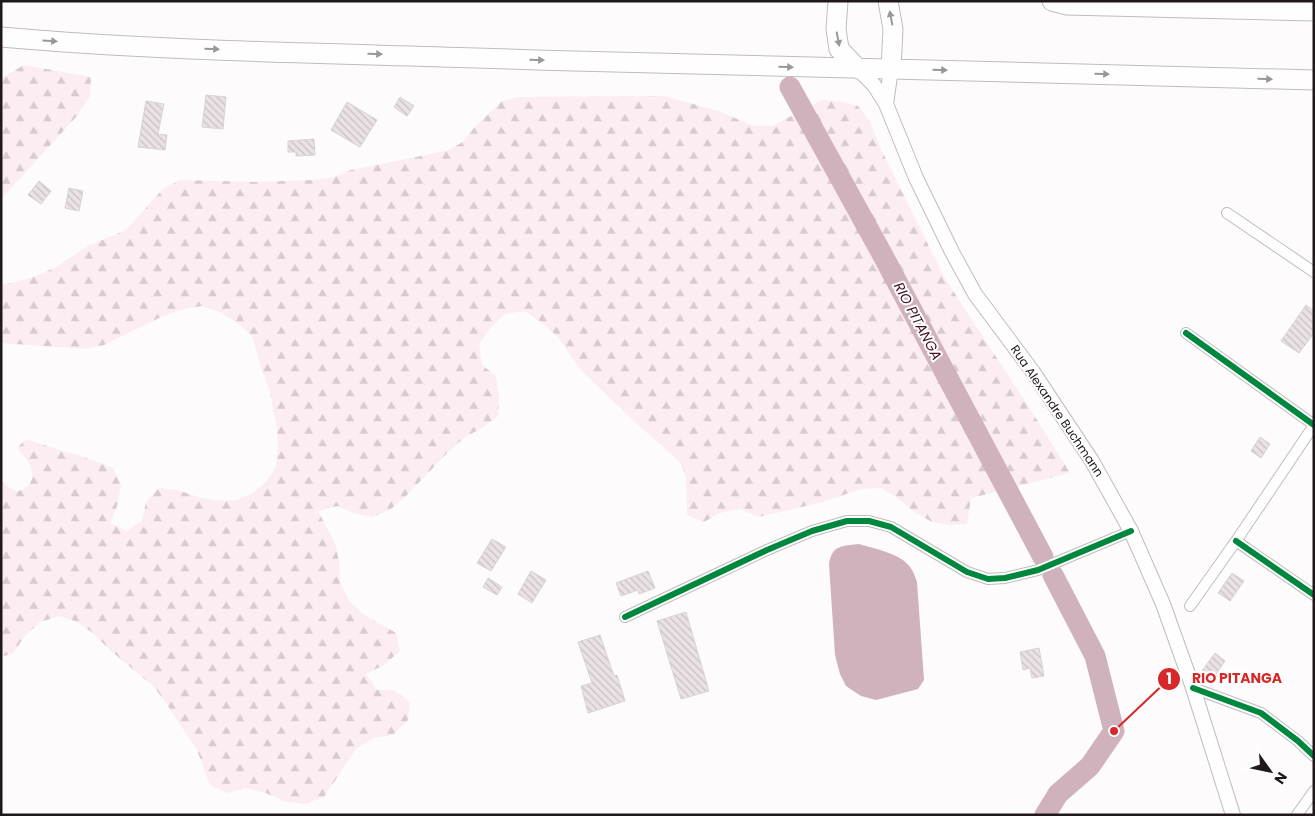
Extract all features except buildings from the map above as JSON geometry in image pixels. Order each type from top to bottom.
[{"type":"highway","points":[[838,1],[836,29],[839,49],[858,69]]},
{"type":"highway","points":[[888,1],[893,29],[891,69]]},
{"type":"highway","points":[[1052,1],[1067,5],[1173,4],[1314,12]]},
{"type":"highway","points":[[1,37],[128,46],[753,66],[1314,80]]},
{"type":"main road","name":"Rua Alexandre Buchmann","points":[[858,69],[874,85],[886,104],[916,178],[975,294],[1033,372],[1092,461],[1131,531],[1163,604],[1193,688],[1233,815]]},
{"type":"main road","points":[[886,104],[891,69]]},
{"type":"street","points":[[1227,213],[1314,272]]},
{"type":"street","points":[[1186,334],[1314,425],[1190,606]]},
{"type":"street","points":[[625,617],[767,550],[812,531],[846,521],[869,521],[891,527],[967,572],[988,579],[1005,578],[1038,570],[1131,531]]},
{"type":"street","points":[[1236,541],[1314,596]]},
{"type":"street","points":[[1193,688],[1261,713],[1298,741],[1314,756]]},
{"type":"street","points":[[1297,815],[1314,791]]},
{"type":"green space","points":[[24,65],[91,77],[90,96],[77,116],[1,199],[1,80]]},
{"type":"green space","points":[[664,96],[719,111],[753,126],[772,126],[822,100],[858,106],[870,122],[881,149],[944,277],[1070,473],[971,498],[967,524],[951,525],[932,522],[881,488],[861,489],[823,502],[759,517],[740,509],[720,513],[704,522],[687,515],[686,477],[680,462],[581,370],[557,336],[542,323],[525,311],[505,314],[490,328],[479,345],[482,365],[496,376],[499,397],[498,416],[482,428],[465,437],[391,509],[373,517],[354,513],[337,506],[318,511],[335,543],[339,562],[340,583],[349,601],[363,614],[396,633],[400,651],[384,665],[366,674],[377,690],[394,690],[410,702],[408,720],[393,735],[373,738],[356,749],[324,797],[304,804],[284,801],[266,793],[246,788],[227,793],[210,785],[197,750],[154,687],[78,622],[59,616],[40,622],[25,636],[13,653],[1,657],[1,481],[16,491],[25,489],[29,484],[32,478],[31,468],[17,448],[24,441],[29,440],[113,468],[121,486],[117,506],[110,523],[127,531],[142,521],[146,502],[159,488],[177,490],[213,500],[233,501],[250,495],[266,482],[276,466],[278,446],[277,428],[270,391],[252,336],[236,322],[220,312],[201,306],[181,310],[161,317],[104,345],[84,349],[1,343],[1,285],[39,275],[56,267],[88,246],[126,230],[163,189],[180,180],[256,182],[313,180],[333,177],[351,170],[446,151],[463,142],[474,128],[502,101],[517,97]]},
{"type":"shaded area","points":[[859,544],[900,558],[911,569],[917,582],[924,680],[918,689],[876,700],[861,696],[846,686],[840,674],[835,655],[830,558],[835,550],[843,546]]},
{"type":"waterway","name":"RIO PITANGA","points":[[790,87],[881,252],[1043,557]]},
{"type":"waterway","name":"RIO PITANGA","points":[[1045,815],[1058,794],[1090,766],[1114,731],[1095,656],[1053,575]]},
{"type":"cycle path","points":[[1186,333],[1314,425]]},
{"type":"cycle path","points":[[625,617],[767,550],[812,531],[847,521],[869,521],[891,527],[967,572],[988,579],[1005,578],[1038,570],[1131,531]]},
{"type":"cycle path","points":[[1236,541],[1314,595]]},
{"type":"cycle path","points":[[1193,688],[1261,713],[1298,741],[1314,756]]},
{"type":"place","name":"RIO PITANGA","points":[[1114,731]]}]
